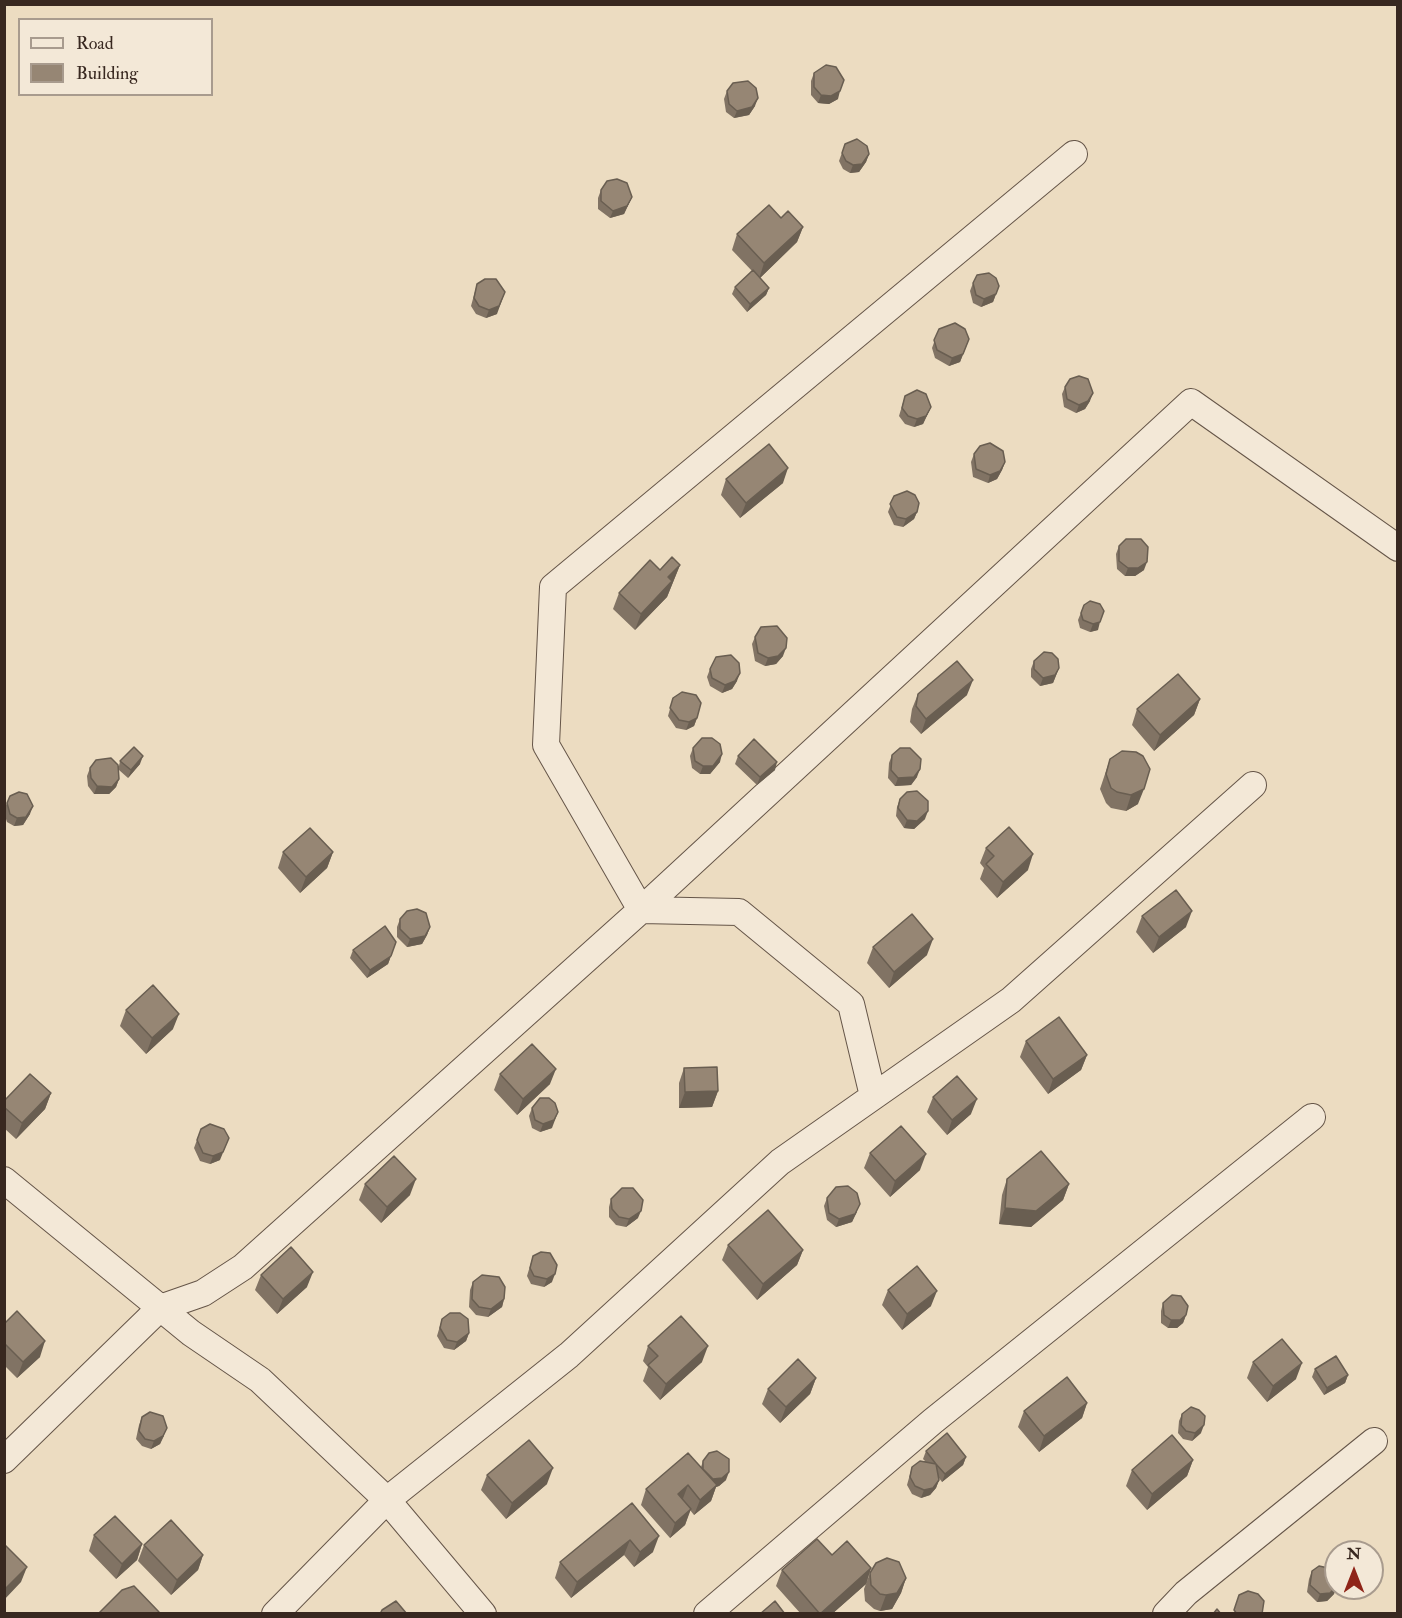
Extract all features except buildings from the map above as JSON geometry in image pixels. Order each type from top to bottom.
[{"type":"street","points":[[641,910],[546,746],[553,587],[1074,154]]},
{"type":"street","points":[[4,1460],[160,1308],[203,1293],[243,1267],[641,910],[1191,402],[1398,548]]},
{"type":"street","points":[[275,1614],[387,1500],[569,1355],[780,1162],[1011,1000],[1253,785]]},
{"type":"street","points":[[641,910],[739,912],[851,1004],[873,1096]]},
{"type":"street","points":[[707,1614],[933,1421],[1312,1117]]},
{"type":"street","points":[[4,1180],[191,1333],[260,1380],[387,1500],[483,1614]]},
{"type":"street","points":[[1166,1614],[1186,1593],[1374,1441]]}]
